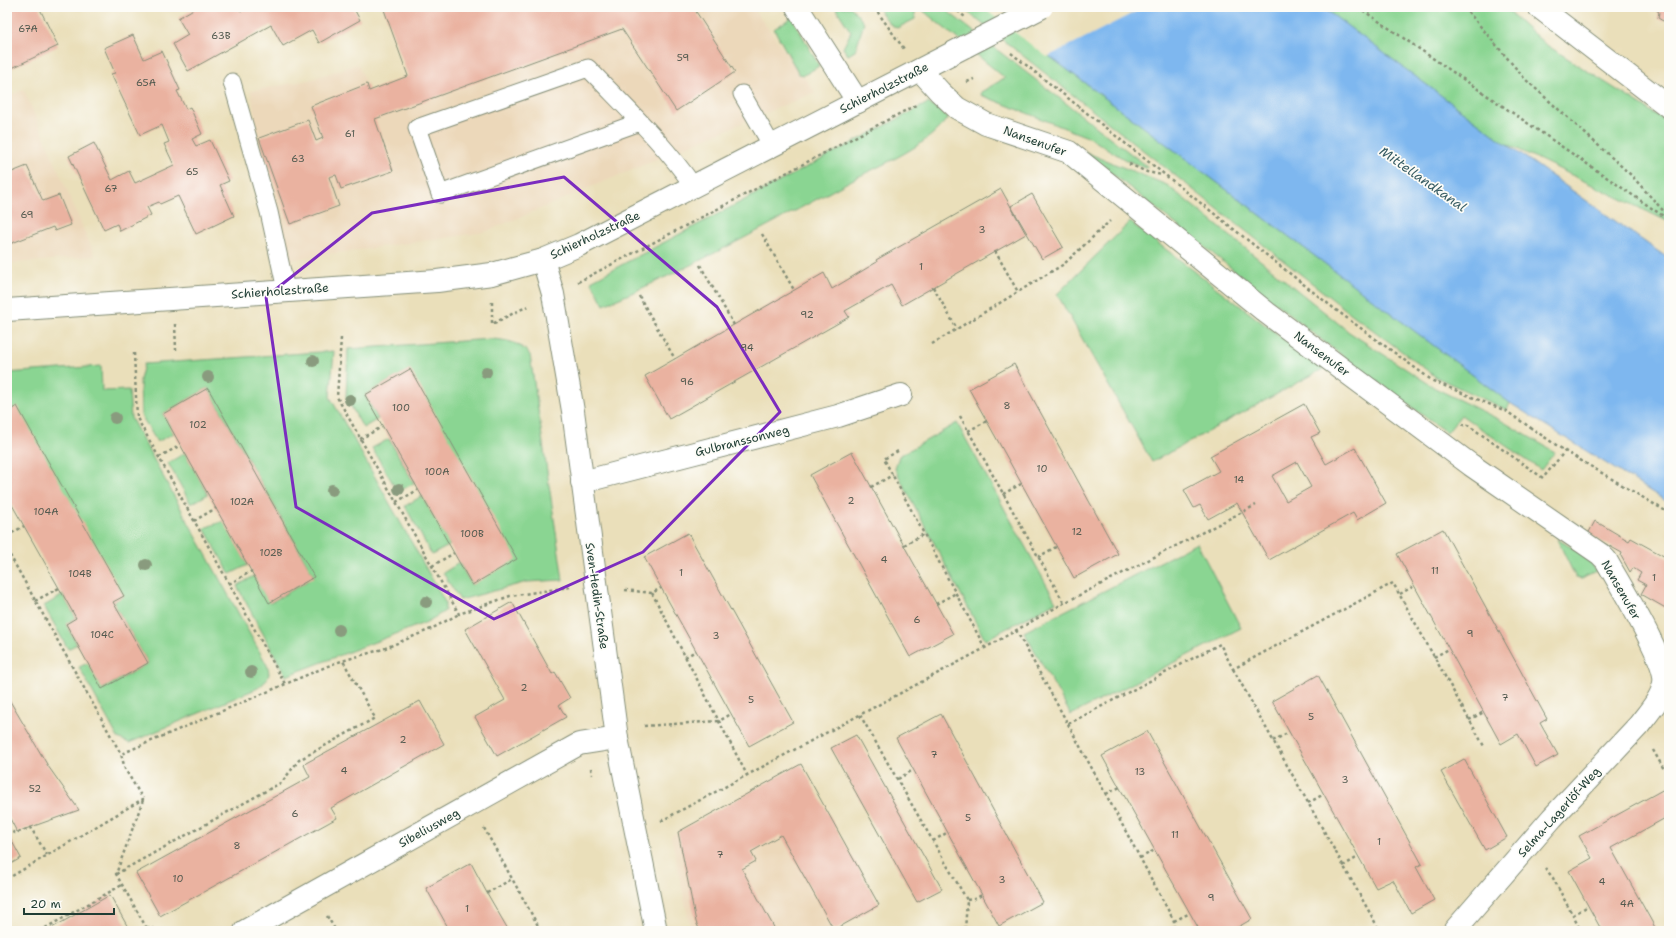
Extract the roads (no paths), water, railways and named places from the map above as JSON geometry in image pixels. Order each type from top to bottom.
[{"type":"street","points":[[797,7],[858,102]]},
{"type":"street","name":"Schierholzstraße","points":[[7,310],[445,280],[492,274],[542,260],[579,245],[858,102],[914,62],[966,46],[1042,7]]},
{"type":"street","points":[[1539,7],[1669,107]]},
{"type":"street","name":"Nansenufer","points":[[914,62],[940,92],[957,108],[986,124],[1069,152],[1267,313],[1483,473],[1600,554],[1606,560],[1658,655],[1665,676],[1661,692]]},
{"type":"street","name":"Sven-Hedin-Straße","points":[[542,260],[553,294],[560,329],[616,738],[656,931]]},
{"type":"street","name":"Gulbranssonweg","points":[[582,482],[838,416],[901,395]]},
{"type":"street","name":"Selma-Lagerlöf-Weg","points":[[1454,931],[1552,818],[1639,725],[1661,692]]},
{"type":"street","name":"Sibeliusweg","points":[[245,931],[579,744],[616,738]]},
{"type":"lane","points":[[640,122],[440,194],[417,128],[588,68],[640,122],[678,164],[694,186]]},
{"type":"lane","points":[[232,82],[269,212],[286,290]]},
{"type":"lane","points":[[742,94],[772,146]]},
{"type":"water","name":"Mittellandkanal","points":[[984,7],[1322,7],[1505,143],[1669,259],[1669,503],[1510,403]]}]
